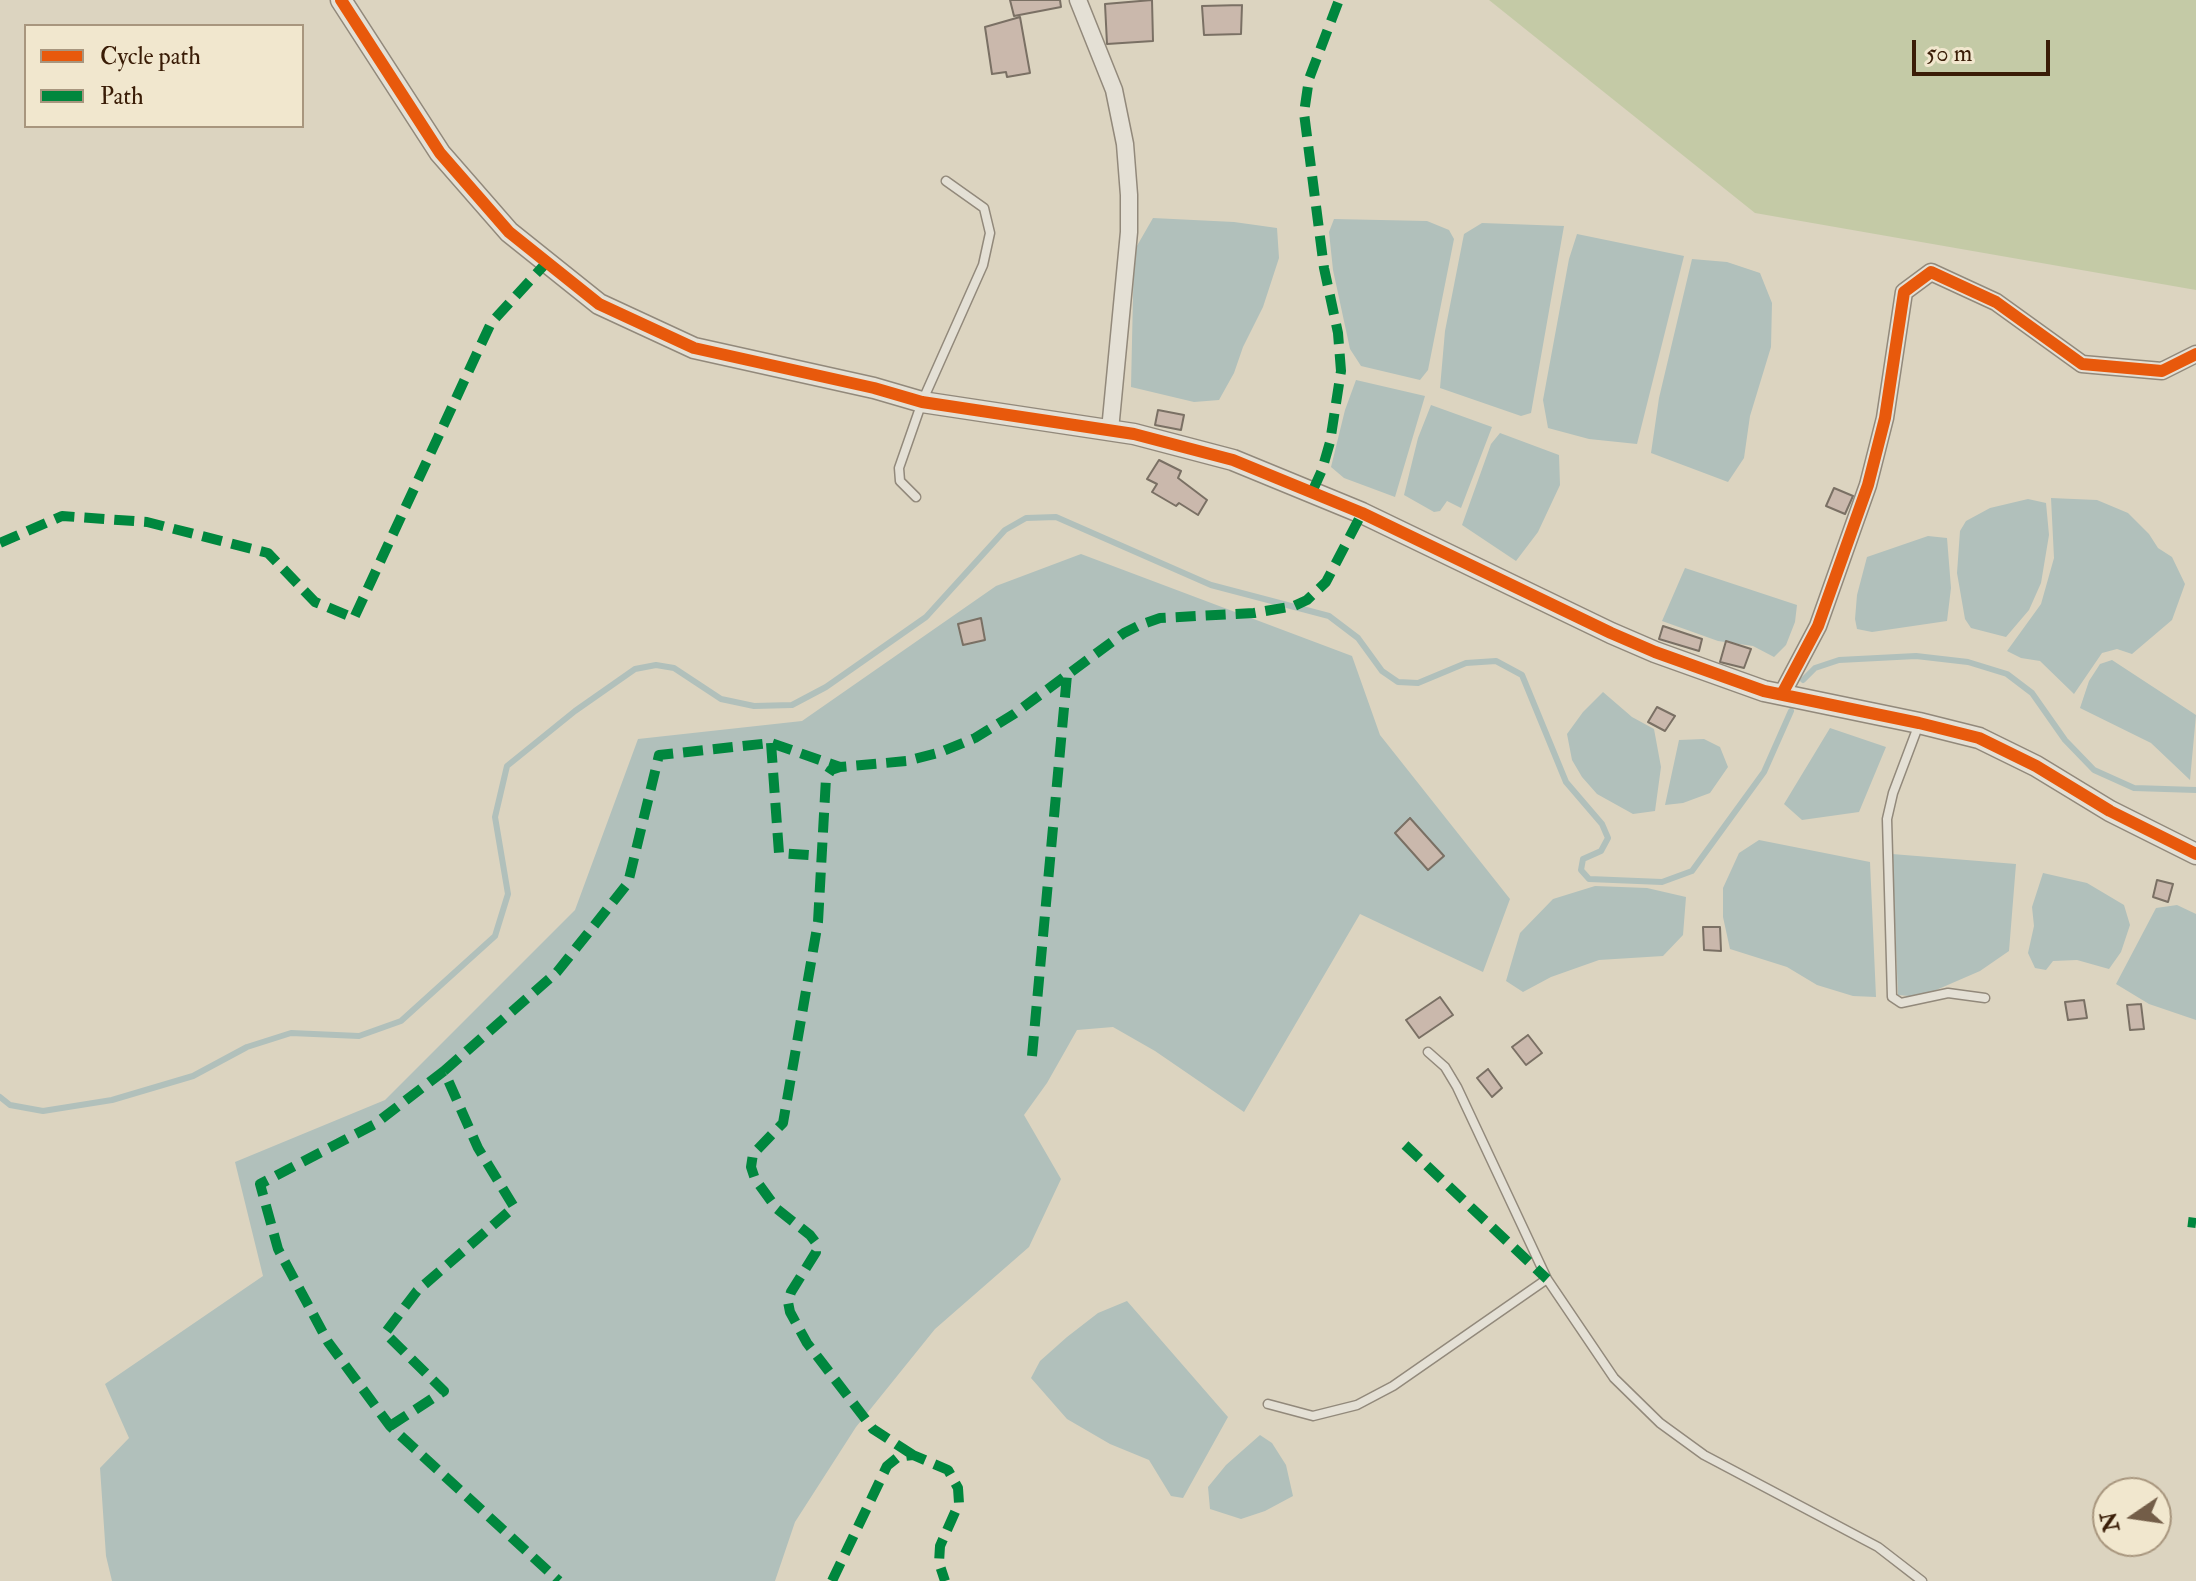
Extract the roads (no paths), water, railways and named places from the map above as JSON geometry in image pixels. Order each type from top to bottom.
[{"type":"street","points":[[341,0],[440,153],[509,232],[599,304],[694,348],[874,388],[922,402],[1134,434],[1233,460],[1313,490],[1611,633],[1696,666],[1764,691],[1979,738],[2036,766],[2110,811],[2196,854]]},
{"type":"street","points":[[1078,0],[1114,90],[1125,144],[1129,195],[1129,232],[1110,430]]},
{"type":"street","points":[[1782,694],[1818,626],[1868,485],[1885,418],[1904,292],[1931,272],[1996,302],[2082,364],[2162,371],[2196,354]]},
{"type":"lane","points":[[916,497],[900,481],[899,468],[922,402],[983,265],[990,233],[984,208],[946,181]]},
{"type":"lane","points":[[1919,723],[1893,793],[1887,819],[1892,997],[1901,1003],[1948,993],[1985,998]]},
{"type":"lane","points":[[1428,1052],[1445,1067],[1457,1087],[1547,1279],[1614,1378],[1660,1423],[1704,1455],[1878,1547],[1922,1581]]},
{"type":"lane","points":[[1268,1404],[1313,1416],[1357,1405],[1393,1386],[1547,1279]]},
{"type":"waterway","points":[[0,1097],[10,1105],[43,1111],[112,1100],[193,1076],[247,1047],[291,1033],[359,1036],[401,1021],[495,936],[508,894],[495,817],[507,766],[575,711],[635,669],[656,665],[674,668],[721,699],[754,706],[792,705],[826,687],[926,617],[1005,530],[1026,518],[1056,517],[1211,585],[1329,616],[1358,638],[1382,671],[1398,682],[1418,683],[1466,663],[1496,661],[1522,675],[1566,782],[1602,824],[1608,838],[1601,851],[1583,859],[1581,870],[1589,879],[1662,882],[1692,871],[1764,772],[1791,711]]},
{"type":"waterway","points":[[1803,680],[1815,668],[1839,660],[1916,656],[1968,662],[2007,674],[2032,693],[2065,740],[2094,770],[2134,788],[2196,790]]}]
